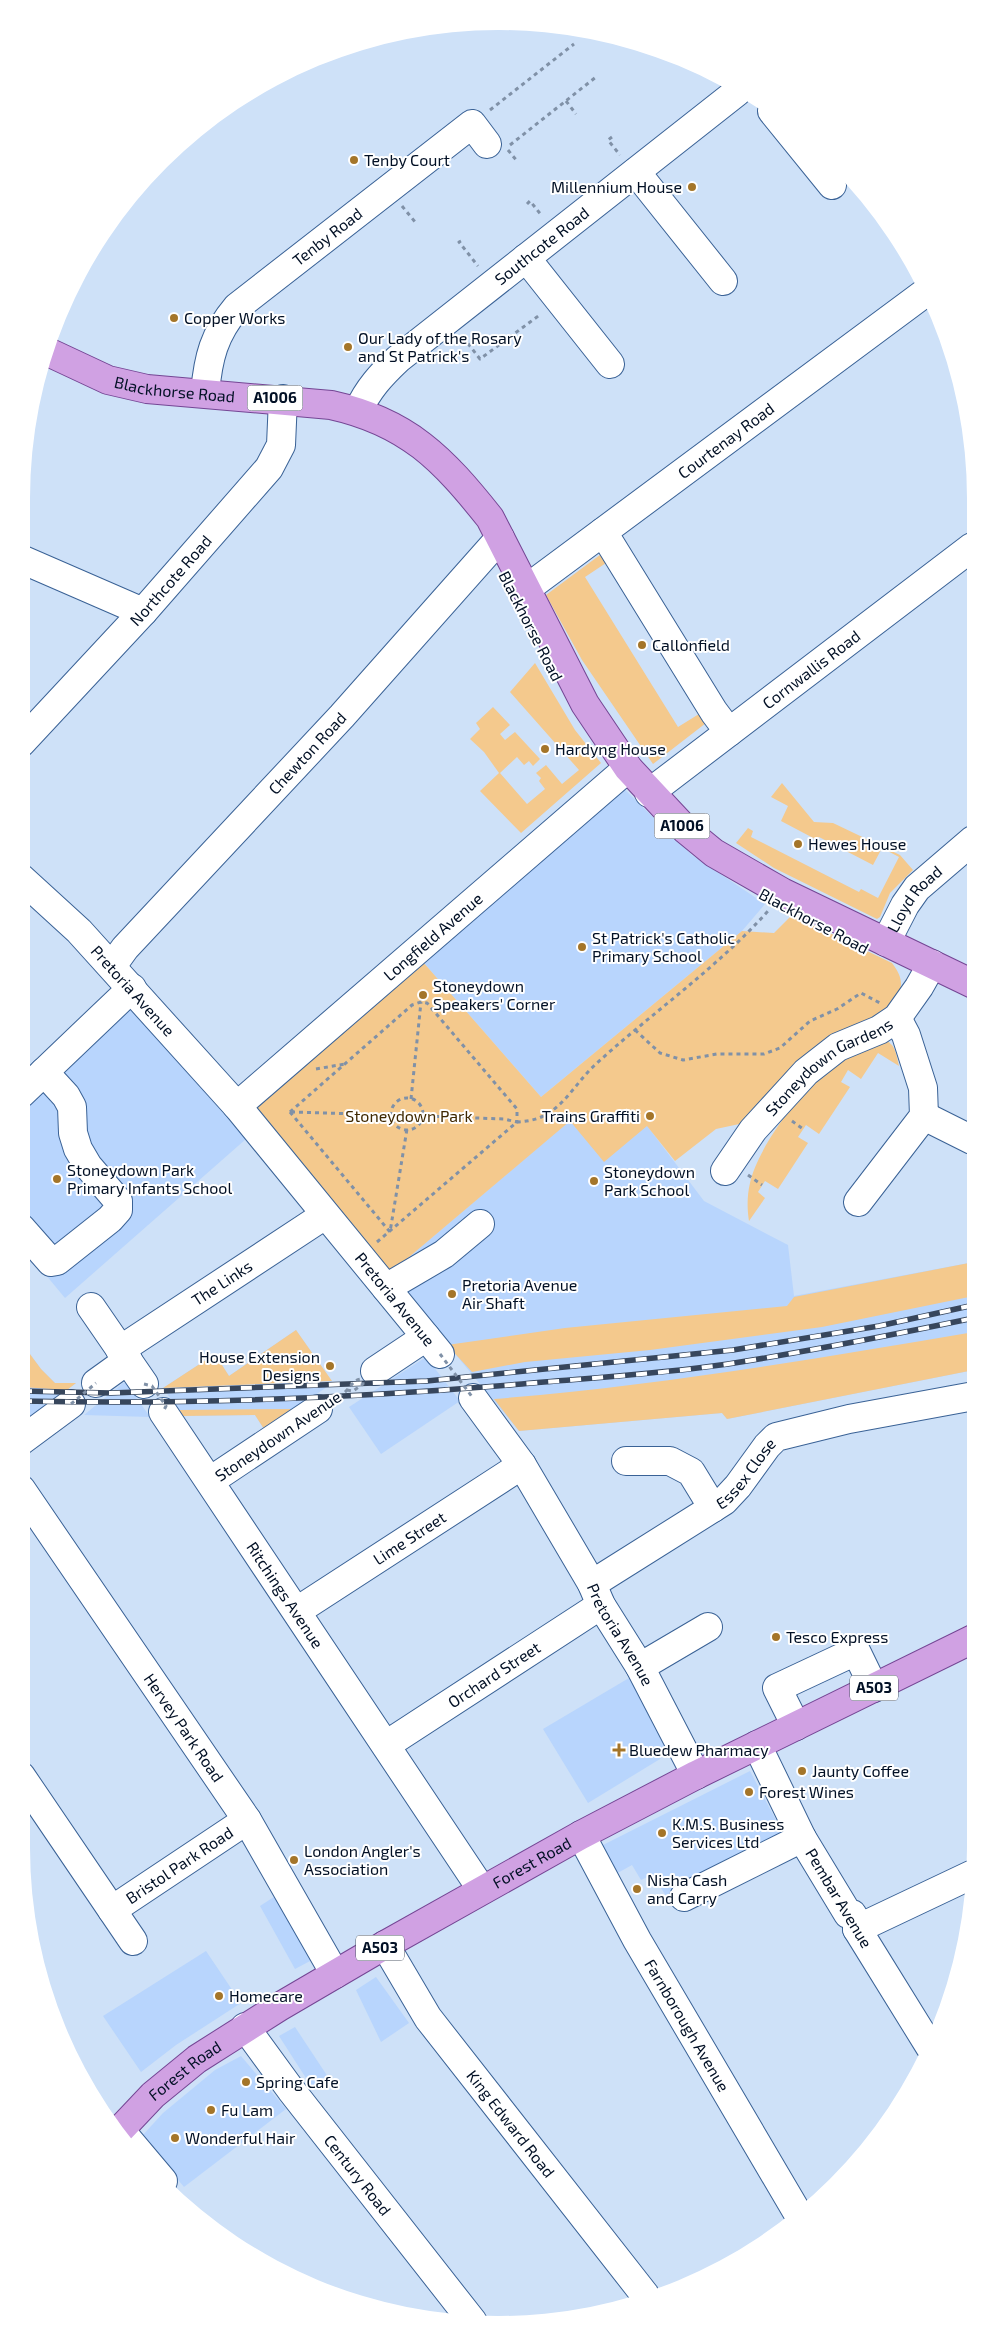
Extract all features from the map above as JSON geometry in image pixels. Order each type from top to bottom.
[{"type":"main road","name":"Blackhorse Road","points":[[53,354],[108,380],[147,389],[283,399],[331,405],[358,411],[408,434],[434,454],[486,512],[585,704],[628,768],[686,830],[714,853],[782,892],[967,981]]},
{"type":"main road","name":"Forest Road","points":[[123,2127],[153,2095],[176,2075],[246,2027],[385,1945],[581,1834],[696,1775],[967,1642]]},
{"type":"street","name":"Southcote Road","points":[[358,411],[366,394],[376,380],[398,359],[735,94]]},
{"type":"street","points":[[788,130],[832,184]]},
{"type":"street","name":"Tenby Road","points":[[205,393],[210,356],[216,338],[223,323],[237,307],[489,139]]},
{"type":"street","points":[[636,172],[723,281]]},
{"type":"street","points":[[526,258],[610,364]]},
{"type":"street","name":"Courtenay Road","points":[[526,589],[921,296]]},
{"type":"street","name":"Northcote Road","points":[[30,733],[143,612],[270,468],[281,445],[283,399]]},
{"type":"street","points":[[603,532],[714,712],[729,732]]},
{"type":"street","name":"Chewton Road","points":[[112,966],[125,948],[342,716],[500,538]]},
{"type":"street","name":"Cornwallis Road","points":[[649,792],[967,550]]},
{"type":"street","points":[[30,563],[143,612]]},
{"type":"street","name":"Longfield Avenue","points":[[237,1106],[628,768]]},
{"type":"street","name":"Lloyd Road","points":[[886,942],[905,905],[917,888],[967,845]]},
{"type":"street","name":"Pretoria Avenue","points":[[30,886],[80,931],[237,1106],[433,1345]]},
{"type":"street","name":"Stoneydown Gardens","points":[[725,1171],[754,1130],[806,1072],[838,1047],[879,1030],[898,1016],[919,987],[932,964]]},
{"type":"street","points":[[30,1085],[132,988]]},
{"type":"street","points":[[858,1202],[924,1116],[923,1088],[898,1016]]},
{"type":"street","points":[[30,1238],[51,1262],[57,1261],[110,1220],[118,1210],[118,1201],[78,1149],[73,1133],[72,1107],[66,1096],[44,1072]]},
{"type":"street","points":[[924,1116],[967,1138]]},
{"type":"street","name":"The Links","points":[[96,1382],[124,1355],[325,1215]]},
{"type":"street","points":[[386,1288],[444,1254],[480,1224]]},
{"type":"street","points":[[91,1307],[144,1384]]},
{"type":"street","points":[[375,1370],[433,1345]]},
{"type":"street","name":"Essex Close","points":[[596,1594],[724,1501],[738,1486],[757,1458],[776,1437],[839,1421],[967,1397]]},
{"type":"street","name":"Pretoria Avenue","points":[[473,1398],[522,1465],[640,1667],[696,1775]]},
{"type":"street","points":[[30,1434],[71,1404]]},
{"type":"street","name":"Stoneydown Avenue","points":[[210,1481],[318,1408]]},
{"type":"street","name":"Ritchings Avenue","points":[[162,1412],[210,1481],[482,1890]]},
{"type":"street","points":[[626,1461],[670,1461],[691,1472],[713,1508]]},
{"type":"street","name":"Lime Street","points":[[297,1611],[522,1465]]},
{"type":"street","name":"Hervey Park Road","points":[[30,1502],[247,1820],[335,1974]]},
{"type":"street","name":"Orchard Street","points":[[386,1745],[596,1594]]},
{"type":"street","points":[[640,1667],[708,1627]]},
{"type":"street","points":[[796,1726],[777,1688],[856,1651],[874,1688]]},
{"type":"street","name":"Pembar Avenue","points":[[757,1745],[802,1838],[848,1914],[852,1914],[857,1922],[858,1930],[926,2040]]},
{"type":"street","points":[[30,1789],[134,1941]]},
{"type":"street","name":"Bristol Park Road","points":[[112,1910],[247,1820]]},
{"type":"street","name":"Farnborough Avenue","points":[[581,1834],[637,1940],[796,2209]]},
{"type":"street","points":[[684,1897],[802,1838]]},
{"type":"street","points":[[858,1930],[966,1877]]},
{"type":"street","name":"King Edward Road","points":[[385,1945],[428,2018],[643,2293]]},
{"type":"street","name":"Century Road","points":[[246,2027],[292,2090],[466,2315]]},
{"type":"path","points":[[489,139],[574,44]]},
{"type":"path","points":[[489,139],[566,101],[596,78]]},
{"type":"path","points":[[566,101],[576,114]]},
{"type":"path","points":[[489,139],[517,161]]},
{"type":"path","points":[[461,241],[459,242],[492,284]]},
{"type":"path","points":[[449,319],[480,359],[559,300]]},
{"type":"path","points":[[423,1116],[517,1122],[536,1120],[552,1110],[568,1096],[595,1064],[740,939],[771,908]]},
{"type":"path","points":[[635,1030],[660,1053],[683,1060],[717,1054],[764,1054],[780,1048],[810,1021],[837,1008],[861,993],[898,1016]]},
{"type":"path","points":[[411,1099],[421,1002]]},
{"type":"path","points":[[290,1112],[412,1005],[421,1002],[427,1003],[517,1109],[517,1122],[361,1256]]},
{"type":"path","points":[[401,1099],[411,1099],[421,1107],[423,1116],[416,1127],[407,1130],[395,1124],[392,1114],[395,1104],[401,1099]]},
{"type":"path","points":[[290,1112],[392,1114]]},
{"type":"path","points":[[290,1112],[390,1232]]},
{"type":"path","points":[[390,1232],[407,1130]]},
{"type":"path","name":"Pretoria Avenue","points":[[433,1345],[473,1398]]},
{"type":"path","name":"Stoneydown Avenue","points":[[318,1408],[324,1402],[347,1390],[359,1378],[363,1378],[362,1384],[353,1391],[347,1390]]},
{"type":"path","points":[[71,1404],[96,1382]]},
{"type":"path","points":[[144,1384],[152,1386],[166,1406],[162,1412]]},
{"type":"shaded area","name":"St Patrick's Catholic Primary School","points":[[621,786],[692,855],[765,904],[742,931],[541,1097],[423,962]]},
{"type":"shaded area","points":[[130,1008],[246,1139],[65,1298],[30,1256],[30,1100]]},
{"type":"shaded area","points":[[648,1054],[648,1127],[704,1201],[788,1245],[794,1296],[967,1263],[967,1371],[727,1419],[722,1413],[519,1431],[389,1274]]},
{"type":"shaded area","points":[[296,1330],[333,1383],[264,1429],[255,1415],[183,1416],[163,1388],[215,1354],[229,1376]]},
{"type":"shaded area","points":[[30,1354],[55,1383],[76,1383],[30,1417]]},
{"type":"shaded area","points":[[426,1357],[460,1401],[381,1454],[349,1407]]},
{"type":"shaded area","points":[[123,1383],[126,1383],[150,1417],[84,1415]]},
{"type":"shaded area","points":[[629,1678],[667,1751],[660,1759],[588,1803],[543,1729]]},
{"type":"shaded area","points":[[750,1771],[786,1839],[669,1900],[652,1875],[641,1880],[632,1865],[614,1875],[599,1847]]},
{"type":"shaded area","points":[[277,1895],[312,1960],[295,1969],[260,1906]]},
{"type":"shaded area","points":[[206,1951],[241,2003],[176,2045],[141,2072],[103,2016]]},
{"type":"shaded area","points":[[376,1977],[409,2023],[381,2042],[356,1990]]},
{"type":"shaded area","points":[[295,2027],[328,2077],[313,2089],[279,2036]]},
{"type":"shaded area","points":[[241,2056],[286,2109],[184,2187],[142,2136],[163,2113],[215,2070]]},
{"type":"green space","points":[[604,552],[612,559],[585,577],[678,727],[699,714],[706,723],[653,764],[582,660],[546,595]]},
{"type":"green space","points":[[535,663],[575,730],[601,763],[521,833],[480,791],[499,773],[484,752],[470,739],[480,729],[476,723],[493,707],[510,725],[500,734],[505,740],[515,732],[540,759],[533,766],[529,761],[524,765],[517,757],[500,773],[527,804],[545,789],[539,781],[541,778],[536,773],[546,765],[562,784],[579,770],[510,692]]},
{"type":"green space","points":[[782,783],[814,822],[833,823],[900,855],[913,870],[890,893],[880,917],[877,919],[774,868],[736,843],[748,828],[753,831],[751,837],[859,892],[861,889],[878,898],[899,857],[882,848],[873,865],[819,837],[817,840],[781,821],[788,806],[771,797]]},
{"type":"green space","name":"Stoneydown Park","points":[[792,915],[892,963],[900,976],[901,988],[896,999],[886,1011],[744,1123],[716,1129],[675,1161],[647,1126],[604,1162],[570,1121],[389,1274],[255,1109],[423,962],[541,1097],[742,931],[774,933]]},
{"type":"green space","points":[[883,1039],[893,1047],[899,1066],[878,1053],[861,1079],[848,1070],[841,1082],[850,1087],[819,1134],[806,1125],[798,1137],[808,1143],[778,1189],[765,1181],[758,1192],[765,1198],[749,1221],[748,1193],[755,1167],[775,1131],[788,1113],[831,1067],[849,1054]]},
{"type":"green space","points":[[967,1263],[967,1297],[822,1327],[650,1350],[525,1362],[472,1372],[447,1345],[565,1328],[787,1306],[794,1297]]},
{"type":"green space","points":[[296,1330],[332,1381],[163,1388],[215,1354],[229,1376]]},
{"type":"green space","points":[[967,1333],[967,1371],[727,1419],[722,1413],[519,1431],[494,1399],[615,1387],[795,1362]]},
{"type":"green space","points":[[30,1354],[55,1383],[76,1383],[67,1390],[30,1388]]},
{"type":"green space","points":[[295,1409],[264,1429],[255,1415],[183,1416],[179,1410]]},
{"type":"railway","points":[[30,1391],[111,1393],[427,1381],[733,1350],[879,1326],[967,1307]]},
{"type":"railway","points":[[30,1401],[146,1402],[334,1397],[625,1376],[759,1359],[967,1319]]},
{"type":"place","name":"Tenby Court","points":[[354,160]]},
{"type":"place","name":"Millennium House","points":[[692,187]]},
{"type":"place","name":"Copper Works","points":[[174,318]]},
{"type":"place","name":"Our Lady of the Rosary and St Patrick's","points":[[348,347]]},
{"type":"place","name":"Callonfield","points":[[642,645]]},
{"type":"place","name":"Hardyng House","points":[[545,749]]},
{"type":"place","name":"Hewes House","points":[[798,844]]},
{"type":"place","name":"St Patrick's Catholic Primary School","points":[[582,947]]},
{"type":"place","name":"Stoneydown Speakers' Corner","points":[[423,995]]},
{"type":"place","name":"Trains Graffiti","points":[[650,1116]]},
{"type":"place","name":"Stoneydown Park Primary Infants School","points":[[57,1179]]},
{"type":"place","name":"Stoneydown Park School","points":[[594,1181]]},
{"type":"place","name":"Pretoria Avenue Air Shaft","points":[[452,1294]]},
{"type":"place","name":"House Extension Designs","points":[[330,1366]]},
{"type":"place","name":"Tesco Express","points":[[776,1637]]},
{"type":"place","name":"Bluedew Pharmacy","points":[[619,1750]]},
{"type":"place","name":"Jaunty Coffee","points":[[802,1771]]},
{"type":"place","name":"Forest Wines","points":[[749,1792]]},
{"type":"place","name":"K.M.S. Business Services Ltd","points":[[662,1833]]},
{"type":"place","name":"London Angler's Association","points":[[294,1860]]},
{"type":"place","name":"Nisha Cash and Carry","points":[[637,1889]]},
{"type":"place","name":"Homecare","points":[[219,1996]]},
{"type":"place","name":"Spring Cafe","points":[[246,2082]]},
{"type":"place","name":"Fu Lam","points":[[211,2110]]},
{"type":"place","name":"Wonderful Hair","points":[[175,2138]]}]
